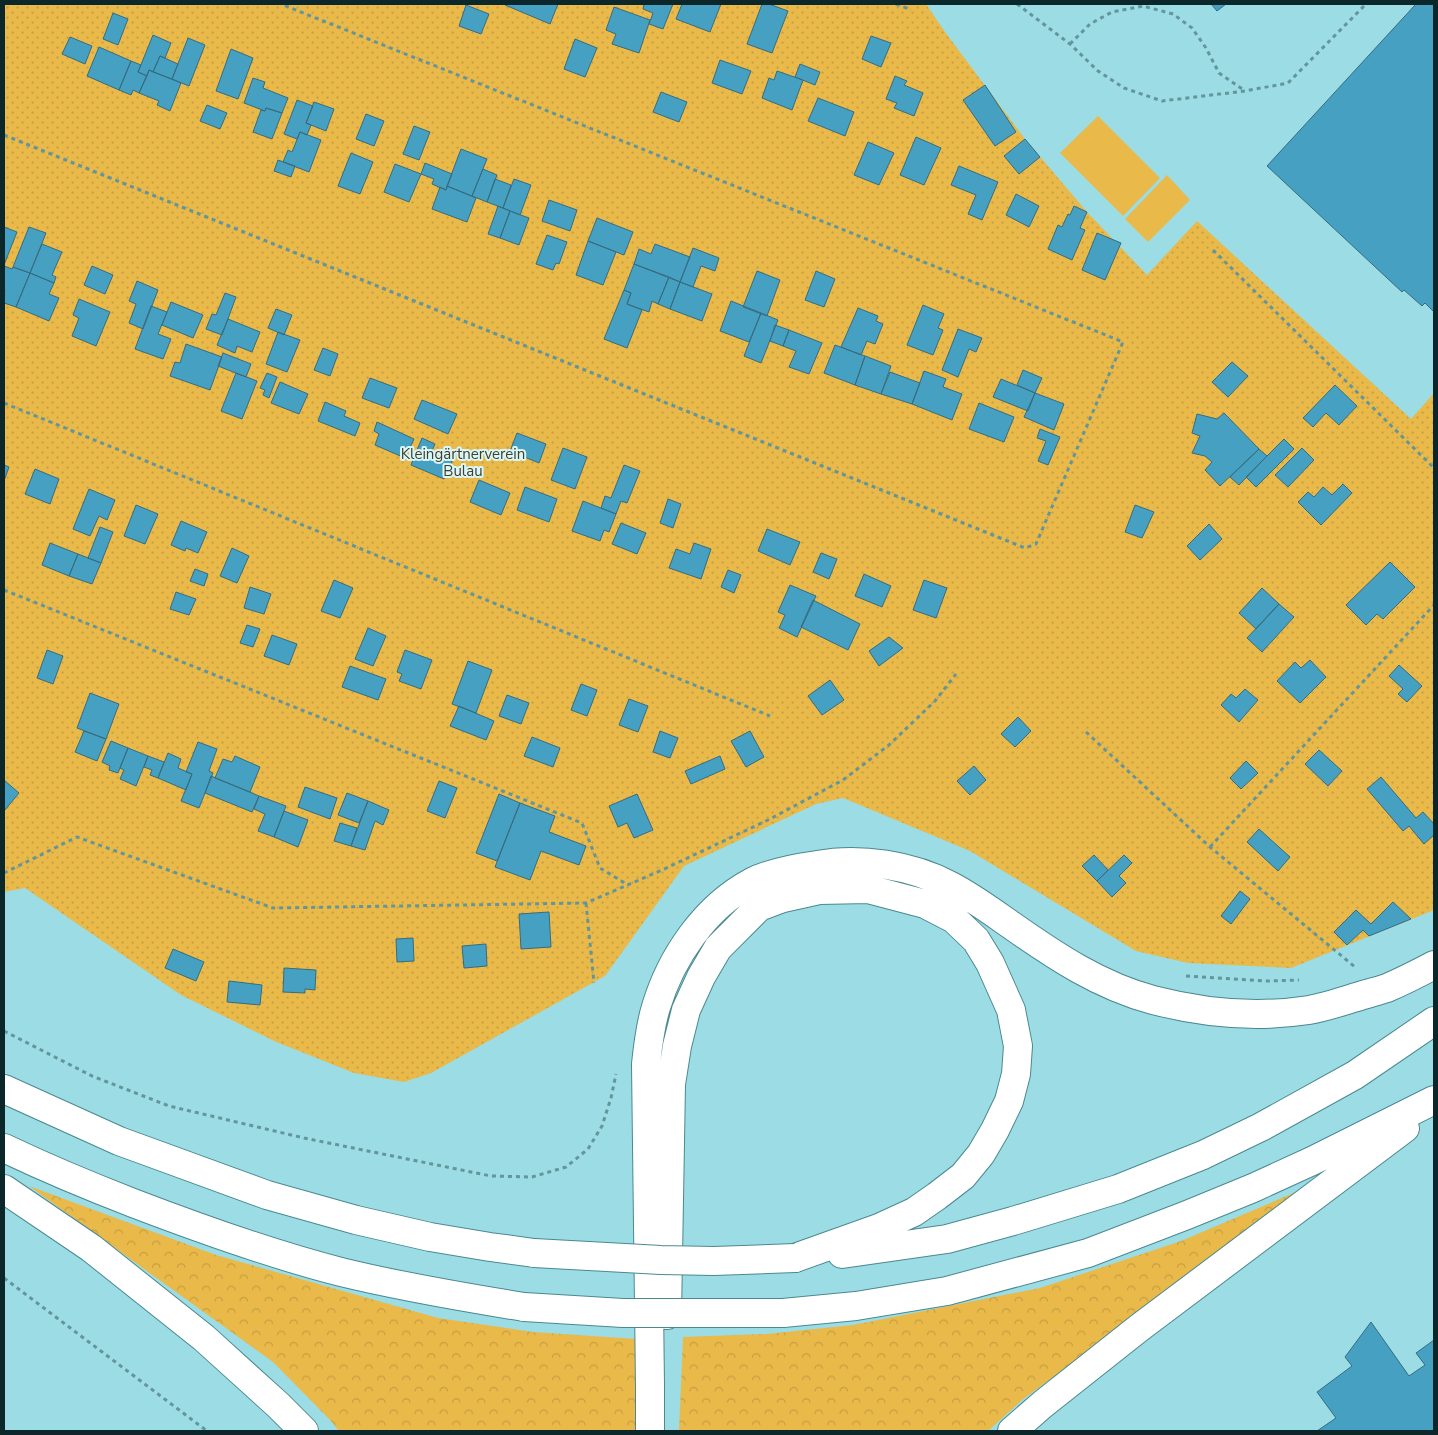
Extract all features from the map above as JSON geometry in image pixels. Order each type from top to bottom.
[{"type":"highway","points":[[650,1431],[646,1064],[650,1030],[656,1005],[669,974],[686,944],[706,918],[728,897],[754,882],[778,873],[832,862],[864,861],[895,867],[949,885],[974,899],[1068,964],[1099,980],[1151,999],[1186,1008],[1203,1010],[1245,1013],[1310,1010],[1386,988],[1434,965]]},
{"type":"highway","points":[[665,1431],[671,1084],[677,1046],[686,1010],[701,977],[718,948],[739,926],[759,907],[783,898],[819,890],[868,889],[925,904],[954,919],[976,940],[990,963],[1011,1010],[1018,1046],[1016,1074],[1009,1101],[996,1130],[981,1154],[962,1176],[937,1196],[914,1212],[879,1228],[795,1258]]},
{"type":"highway","points":[[4,1089],[119,1141],[267,1195],[356,1220],[430,1237],[490,1248],[534,1253],[661,1260],[714,1261],[795,1258],[947,1239],[1118,1189],[1203,1155],[1261,1127],[1355,1075],[1434,1021]]},
{"type":"highway","points":[[4,1148],[31,1161],[181,1222],[257,1248],[340,1272],[413,1288],[524,1307],[623,1313],[783,1314],[856,1306],[947,1291],[1088,1253],[1254,1188],[1434,1100]]},
{"type":"highway","points":[[1012,1431],[1139,1328],[1434,1106]]},
{"type":"highway","points":[[4,1189],[91,1248],[204,1338],[278,1404],[304,1431]]},
{"type":"path","points":[[4,135],[1025,548],[1036,544],[1123,342],[281,4]]},
{"type":"path","points":[[896,4],[911,10]]},
{"type":"path","points":[[1017,4],[1070,44],[1098,71],[1124,88],[1162,100],[1245,91],[1288,83],[1366,4]]},
{"type":"path","points":[[1070,44],[1090,24],[1112,12],[1143,6],[1173,14],[1192,28],[1206,48],[1219,73],[1245,91]]},
{"type":"path","points":[[1213,250],[1434,468]]},
{"type":"path","points":[[4,404],[770,716]]},
{"type":"path","points":[[4,590],[582,823],[600,868],[628,885]]},
{"type":"path","points":[[1210,847],[1434,605]]},
{"type":"path","points":[[4,873],[77,837],[273,908],[586,903],[768,820],[843,780],[889,745],[935,701],[956,674]]},
{"type":"path","points":[[1086,732],[1210,847],[1357,969]]},
{"type":"path","points":[[586,903],[594,983]]},
{"type":"path","points":[[4,1278],[207,1431]]},
{"type":"green space","name":"Kleingärtnerverein Bulau","points":[[4,4],[926,4],[1025,139],[1087,212],[1147,275],[1197,221],[1411,419],[1434,393],[1434,910],[1291,968],[1188,963],[1136,951],[970,851],[843,798],[816,804],[684,866],[605,976],[431,1073],[404,1082],[354,1073],[274,1041],[181,995],[25,888],[4,892]]},
{"type":"green space","points":[[1098,116],[1160,178],[1123,216],[1060,153]]},
{"type":"green space","points":[[1167,175],[1190,200],[1148,242],[1125,219]]},
{"type":"green space","points":[[29,1186],[216,1255],[438,1318],[533,1332],[637,1339],[638,1431],[339,1431],[273,1362]]},
{"type":"green space","points":[[1310,1186],[1022,1400],[988,1431],[679,1431],[683,1337],[767,1334],[853,1325],[1040,1288],[1181,1241]]},
{"type":"building","points":[[505,4],[558,4],[550,24]]},
{"type":"building","points":[[644,4],[673,4],[663,29],[649,24],[653,13],[643,9]]},
{"type":"building","points":[[682,4],[721,4],[710,32],[676,19]]},
{"type":"building","points":[[762,4],[769,4],[788,11],[772,53],[747,44]]},
{"type":"building","points":[[1211,4],[1226,4],[1217,11]]},
{"type":"building","points":[[1416,4],[1434,4],[1434,312],[1425,303],[1422,306],[1404,290],[1402,292],[1267,166]]},
{"type":"building","points":[[466,5],[489,14],[481,34],[459,26]]},
{"type":"building","points":[[614,7],[650,20],[639,53],[612,44],[616,34],[606,30]]},
{"type":"building","points":[[113,13],[128,19],[118,45],[103,39]]},
{"type":"building","points":[[153,35],[171,43],[165,58],[160,56],[153,72],[149,70],[147,76],[138,72]]},
{"type":"building","points":[[871,36],[891,43],[881,67],[862,59]]},
{"type":"building","points":[[70,37],[92,46],[85,64],[62,54]]},
{"type":"building","points":[[188,38],[205,45],[189,86],[172,79]]},
{"type":"building","points":[[575,39],[597,48],[585,77],[564,69]]},
{"type":"building","points":[[99,47],[131,61],[119,90],[87,76]]},
{"type":"building","points":[[231,49],[253,58],[238,99],[216,91]]},
{"type":"building","points":[[160,56],[178,64],[172,79],[153,72]]},
{"type":"building","points":[[720,60],[751,71],[742,94],[712,83]]},
{"type":"building","points":[[131,61],[141,65],[138,72],[147,76],[139,93],[133,90],[131,95],[119,90]]},
{"type":"building","points":[[800,64],[820,72],[815,85],[795,77]]},
{"type":"building","points":[[149,70],[181,83],[170,111],[157,105],[159,101],[139,93]]},
{"type":"building","points":[[777,71],[803,80],[792,110],[762,98],[769,78],[774,80]]},
{"type":"building","points":[[895,76],[907,81],[904,85],[923,93],[914,116],[894,108],[897,103],[886,99]]},
{"type":"building","points":[[253,78],[265,82],[263,88],[288,98],[282,113],[266,108],[265,111],[244,103]]},
{"type":"building","points":[[985,85],[1016,132],[995,146],[963,100]]},
{"type":"building","points":[[661,92],[687,102],[679,122],[653,112]]},
{"type":"building","points":[[818,98],[854,112],[845,136],[808,121]]},
{"type":"building","points":[[297,100],[313,106],[306,123],[311,125],[307,135],[300,132],[297,139],[284,134]]},
{"type":"building","points":[[314,102],[334,109],[326,131],[306,123]]},
{"type":"building","points":[[207,105],[227,113],[220,129],[200,121]]},
{"type":"building","points":[[266,108],[282,113],[272,139],[253,132],[261,110],[265,111]]},
{"type":"building","points":[[366,114],[384,121],[374,146],[356,139]]},
{"type":"building","points":[[414,126],[430,132],[419,160],[403,154]]},
{"type":"building","points":[[300,132],[321,140],[309,172],[283,162],[288,150],[292,152]]},
{"type":"building","points":[[916,137],[941,148],[924,185],[900,175]]},
{"type":"building","points":[[1025,139],[1040,157],[1019,174],[1004,156]]},
{"type":"building","points":[[868,142],[894,153],[879,185],[854,175]]},
{"type":"building","points":[[461,149],[487,159],[472,196],[447,186]]},
{"type":"building","points":[[351,153],[373,162],[360,194],[338,186]]},
{"type":"building","points":[[278,160],[295,166],[291,177],[274,171]]},
{"type":"building","points":[[425,163],[452,174],[446,190],[432,184],[434,179],[421,174]]},
{"type":"building","points":[[395,164],[421,174],[409,202],[384,192]]},
{"type":"building","points":[[959,166],[998,182],[982,220],[968,214],[976,195],[951,185]]},
{"type":"building","points":[[483,169],[497,175],[487,202],[472,196]]},
{"type":"building","points":[[495,179],[511,185],[503,208],[487,202]]},
{"type":"building","points":[[514,179],[531,185],[520,215],[503,208]]},
{"type":"building","points":[[447,186],[476,198],[467,222],[432,209],[440,187],[446,190]]},
{"type":"building","points":[[1016,194],[1039,206],[1029,227],[1006,215]]},
{"type":"building","points":[[549,200],[577,210],[570,231],[542,221]]},
{"type":"building","points":[[498,206],[510,211],[500,238],[488,234]]},
{"type":"building","points":[[1074,206],[1087,212],[1080,228],[1085,230],[1072,260],[1048,249],[1058,225],[1062,227]]},
{"type":"building","points":[[510,211],[529,218],[519,245],[500,238]]},
{"type":"building","points":[[597,218],[633,232],[624,255],[588,241]]},
{"type":"building","points":[[4,227],[17,232],[4,265]]},
{"type":"building","points":[[29,227],[46,233],[30,273],[13,267]]},
{"type":"building","points":[[1097,233],[1121,243],[1105,280],[1082,270]]},
{"type":"building","points":[[547,235],[567,242],[559,264],[556,263],[553,270],[536,264]]},
{"type":"building","points":[[588,241],[616,252],[603,285],[576,275]]},
{"type":"building","points":[[42,244],[62,252],[52,275],[56,277],[54,283],[30,273]]},
{"type":"building","points":[[655,244],[690,257],[680,282],[634,264],[639,249],[651,254]]},
{"type":"building","points":[[693,248],[719,258],[715,271],[701,266],[693,287],[680,282]]},
{"type":"building","points":[[634,264],[669,277],[658,304],[652,301],[649,312],[627,304],[631,293],[624,290]]},
{"type":"building","points":[[4,266],[30,273],[16,307],[4,303]]},
{"type":"building","points":[[92,266],[113,275],[105,294],[84,285]]},
{"type":"building","points":[[757,271],[780,280],[767,316],[743,307]]},
{"type":"building","points":[[816,271],[835,279],[824,307],[805,300]]},
{"type":"building","points":[[30,273],[54,283],[49,294],[59,298],[49,321],[16,307]]},
{"type":"building","points":[[669,277],[680,282],[670,309],[658,304]]},
{"type":"building","points":[[137,281],[158,290],[143,329],[129,323],[136,304],[129,301]]},
{"type":"building","points":[[680,282],[712,294],[702,321],[670,309]]},
{"type":"building","points":[[624,290],[631,293],[627,304],[642,310],[627,348],[604,339]]},
{"type":"building","points":[[225,293],[236,297],[222,335],[206,329],[212,314],[216,315]]},
{"type":"building","points":[[79,299],[110,312],[96,346],[72,336],[79,318],[73,315]]},
{"type":"building","points":[[731,301],[761,313],[749,342],[720,331]]},
{"type":"building","points":[[171,302],[203,315],[193,338],[162,325]]},
{"type":"building","points":[[923,305],[944,314],[938,328],[943,330],[933,355],[907,345]]},
{"type":"building","points":[[151,306],[167,312],[158,334],[171,339],[163,359],[135,349]]},
{"type":"building","points":[[858,308],[878,316],[876,321],[883,324],[875,344],[867,341],[861,355],[841,347]]},
{"type":"building","points":[[276,309],[292,315],[284,335],[268,328]]},
{"type":"building","points":[[761,313],[778,320],[761,363],[744,356]]},
{"type":"building","points":[[228,319],[260,332],[252,352],[237,346],[235,353],[217,345]]},
{"type":"building","points":[[775,325],[789,330],[783,346],[770,341]]},
{"type":"building","points":[[958,329],[982,338],[976,352],[969,349],[958,377],[942,370]]},
{"type":"building","points":[[789,330],[822,343],[809,374],[789,367],[796,351],[783,346]]},
{"type":"building","points":[[278,332],[300,340],[287,372],[266,364]]},
{"type":"building","points":[[186,344],[222,357],[210,390],[170,376],[175,362],[180,363]]},
{"type":"building","points":[[835,345],[865,356],[855,385],[824,373]]},
{"type":"building","points":[[323,348],[338,354],[330,376],[314,370]]},
{"type":"building","points":[[223,353],[251,364],[246,377],[218,366]]},
{"type":"building","points":[[865,356],[891,366],[881,394],[855,385]]},
{"type":"building","points":[[1232,362],[1248,376],[1228,397],[1212,382]]},
{"type":"building","points":[[1023,370],[1042,378],[1035,393],[1017,385]]},
{"type":"building","points":[[924,371],[946,379],[943,387],[962,394],[952,420],[912,404]]},
{"type":"building","points":[[890,372],[920,383],[912,404],[881,394]]},
{"type":"building","points":[[236,373],[257,381],[242,419],[221,411]]},
{"type":"building","points":[[267,373],[277,377],[269,398],[263,395],[265,390],[260,388]]},
{"type":"building","points":[[370,378],[397,388],[389,408],[362,398]]},
{"type":"building","points":[[1001,379],[1035,393],[1028,411],[993,397]]},
{"type":"building","points":[[280,382],[308,394],[299,414],[271,403]]},
{"type":"building","points":[[1335,385],[1357,406],[1339,425],[1326,413],[1313,427],[1303,418]]},
{"type":"building","points":[[1035,393],[1064,404],[1054,430],[1024,417]]},
{"type":"building","points":[[422,400],[457,414],[448,434],[414,419]]},
{"type":"building","points":[[325,402],[346,411],[344,416],[360,423],[355,436],[318,421]]},
{"type":"building","points":[[979,403],[1014,417],[1004,442],[969,429]]},
{"type":"building","points":[[1224,413],[1259,449],[1220,486],[1205,470],[1212,462],[1205,456],[1192,453],[1200,436],[1192,433],[1197,414],[1217,419]]},
{"type":"building","points":[[377,422],[414,439],[405,458],[375,445],[379,434],[374,431]]},
{"type":"building","points":[[1040,429],[1060,437],[1048,465],[1038,461],[1046,441],[1037,438]]},
{"type":"building","points":[[517,433],[546,444],[539,463],[510,451]]},
{"type":"building","points":[[422,438],[435,444],[431,453],[452,461],[444,479],[411,465]]},
{"type":"building","points":[[1284,439],[1294,449],[1256,487],[1246,477]]},
{"type":"building","points":[[563,448],[587,457],[575,489],[551,480]]},
{"type":"building","points":[[1302,448],[1314,460],[1288,487],[1275,475]]},
{"type":"building","points":[[1259,449],[1267,456],[1239,485],[1230,477]]},
{"type":"building","points":[[4,465],[9,467],[4,481]]},
{"type":"building","points":[[624,465],[640,471],[627,503],[621,501],[616,514],[601,508],[605,496],[611,498]]},
{"type":"building","points":[[35,469],[59,479],[50,504],[25,494]]},
{"type":"building","points":[[479,480],[510,493],[501,515],[470,502]]},
{"type":"building","points":[[1343,484],[1352,493],[1321,525],[1298,502],[1308,492],[1314,497],[1323,487],[1332,495]]},
{"type":"building","points":[[525,487],[557,499],[549,522],[517,510]]},
{"type":"building","points":[[89,489],[115,500],[107,520],[99,516],[90,536],[73,529]]},
{"type":"building","points":[[668,499],[681,504],[673,528],[660,523]]},
{"type":"building","points":[[583,501],[616,514],[609,532],[604,530],[600,541],[572,531]]},
{"type":"building","points":[[136,505],[158,514],[145,544],[124,536]]},
{"type":"building","points":[[1135,505],[1154,512],[1142,538],[1125,532]]},
{"type":"building","points":[[181,521],[207,532],[198,553],[186,548],[185,551],[171,545]]},
{"type":"building","points":[[621,523],[646,533],[637,554],[612,544]]},
{"type":"building","points":[[1209,524],[1222,539],[1200,560],[1187,546]]},
{"type":"building","points":[[100,527],[113,532],[101,563],[88,558]]},
{"type":"building","points":[[767,529],[800,542],[790,565],[758,551]]},
{"type":"building","points":[[50,543],[78,554],[69,576],[42,565]]},
{"type":"building","points":[[694,543],[711,549],[701,579],[669,568],[676,549],[690,554]]},
{"type":"building","points":[[232,548],[249,556],[237,583],[220,576]]},
{"type":"building","points":[[821,553],[837,559],[829,579],[813,572]]},
{"type":"building","points":[[78,554],[101,563],[92,584],[69,576]]},
{"type":"building","points":[[1390,562],[1415,587],[1383,619],[1377,614],[1366,625],[1346,605]]},
{"type":"building","points":[[195,569],[208,574],[204,586],[190,581]]},
{"type":"building","points":[[728,570],[741,575],[734,593],[721,587]]},
{"type":"building","points":[[864,574],[891,586],[882,607],[855,596]]},
{"type":"building","points":[[334,580],[353,588],[340,618],[321,611]]},
{"type":"building","points":[[924,580],[947,588],[936,618],[913,610]]},
{"type":"building","points":[[790,585],[816,596],[797,637],[779,628],[785,615],[778,612]]},
{"type":"building","points":[[250,587],[271,594],[264,614],[244,608]]},
{"type":"building","points":[[1262,588],[1279,604],[1256,629],[1239,613]]},
{"type":"building","points":[[176,592],[196,599],[189,615],[170,609]]},
{"type":"building","points":[[813,600],[860,624],[848,650],[801,627]]},
{"type":"building","points":[[1279,604],[1294,617],[1262,652],[1247,638]]},
{"type":"building","points":[[247,625],[260,629],[253,647],[240,643]]},
{"type":"building","points":[[368,628],[386,636],[373,666],[355,659]]},
{"type":"building","points":[[272,635],[297,644],[289,665],[264,656]]},
{"type":"building","points":[[889,637],[903,648],[879,666],[869,651]]},
{"type":"building","points":[[47,650],[63,656],[53,684],[37,678]]},
{"type":"building","points":[[405,650],[432,660],[421,689],[399,681],[402,674],[397,672]]},
{"type":"building","points":[[1310,660],[1326,677],[1300,703],[1277,681],[1295,662],[1301,668]]},
{"type":"building","points":[[468,661],[492,670],[476,713],[452,704]]},
{"type":"building","points":[[1399,665],[1422,686],[1407,702],[1398,694],[1403,689],[1389,676]]},
{"type":"building","points":[[350,666],[386,679],[378,700],[342,687]]},
{"type":"building","points":[[830,680],[844,700],[822,715],[808,696]]},
{"type":"building","points":[[581,684],[597,690],[587,716],[571,710]]},
{"type":"building","points":[[1245,689],[1258,700],[1239,722],[1221,705],[1231,694],[1236,698]]},
{"type":"building","points":[[90,693],[119,704],[106,739],[77,728]]},
{"type":"building","points":[[507,695],[529,703],[521,724],[499,716]]},
{"type":"building","points":[[629,699],[648,706],[638,732],[619,725]]},
{"type":"building","points":[[459,706],[494,721],[486,740],[450,726]]},
{"type":"building","points":[[1018,717],[1031,731],[1015,747],[1001,734]]},
{"type":"building","points":[[84,731],[106,739],[97,761],[75,752]]},
{"type":"building","points":[[660,731],[678,738],[670,758],[653,752]]},
{"type":"building","points":[[750,731],[764,757],[746,767],[731,741]]},
{"type":"building","points":[[532,737],[560,748],[553,767],[524,756]]},
{"type":"building","points":[[111,741],[128,748],[118,773],[109,770],[110,766],[102,762]]},
{"type":"building","points":[[198,742],[217,749],[209,771],[213,773],[199,808],[181,801],[192,774],[186,772]]},
{"type":"building","points":[[128,748],[148,756],[136,786],[120,779],[124,770],[120,768]]},
{"type":"building","points":[[1319,750],[1342,771],[1328,786],[1305,764]]},
{"type":"building","points":[[168,753],[181,759],[178,768],[192,774],[186,790],[158,778]]},
{"type":"building","points":[[148,756],[164,762],[158,778],[150,775],[152,770],[144,767]]},
{"type":"building","points":[[235,756],[260,767],[250,792],[215,778],[223,759],[232,762]]},
{"type":"building","points":[[720,756],[725,769],[691,784],[685,771]]},
{"type":"building","points":[[1246,761],[1258,773],[1241,789],[1230,778]]},
{"type":"building","points":[[974,766],[986,780],[970,795],[957,781]]},
{"type":"building","points":[[211,776],[259,796],[252,812],[205,793]]},
{"type":"building","points":[[1381,777],[1416,818],[1423,812],[1434,824],[1434,835],[1424,844],[1409,826],[1403,831],[1367,789]]},
{"type":"building","points":[[4,780],[19,793],[5,810],[4,809]]},
{"type":"building","points":[[439,781],[457,788],[445,818],[427,811]]},
{"type":"building","points":[[305,787],[337,798],[330,819],[298,807]]},
{"type":"building","points":[[347,793],[368,801],[359,823],[338,815]]},
{"type":"building","points":[[499,794],[520,803],[497,861],[476,853]]},
{"type":"building","points":[[637,794],[653,830],[634,838],[627,823],[618,827],[609,806]]},
{"type":"building","points":[[259,796],[286,806],[274,837],[258,831],[265,814],[254,809]]},
{"type":"building","points":[[368,801],[389,810],[383,825],[375,821],[365,850],[351,846]]},
{"type":"building","points":[[520,803],[555,816],[549,832],[586,846],[579,865],[541,851],[530,880],[495,867]]},
{"type":"building","points":[[284,811],[308,820],[298,847],[274,837]]},
{"type":"building","points":[[340,823],[357,828],[351,846],[334,841]]},
{"type":"building","points":[[1259,829],[1290,857],[1278,871],[1247,842]]},
{"type":"building","points":[[1094,855],[1108,870],[1097,881],[1082,866]]},
{"type":"building","points":[[1124,855],[1132,863],[1119,876],[1126,883],[1112,897],[1097,881]]},
{"type":"building","points":[[1240,891],[1250,899],[1231,924],[1221,916]]},
{"type":"building","points":[[1393,902],[1411,919],[1369,936],[1363,930],[1347,945],[1334,932],[1356,910],[1371,924]]},
{"type":"building","points":[[549,912],[551,947],[521,949],[519,914]]},
{"type":"building","points":[[413,938],[414,961],[397,962],[396,939]]},
{"type":"building","points":[[486,944],[487,966],[464,968],[462,946]]},
{"type":"building","points":[[173,949],[204,962],[196,981],[165,968]]},
{"type":"building","points":[[284,968],[316,970],[315,990],[305,989],[305,993],[283,992]]},
{"type":"building","points":[[229,981],[262,985],[260,1005],[227,1002]]},
{"type":"building","points":[[1371,1322],[1409,1376],[1425,1365],[1416,1353],[1434,1340],[1434,1431],[1317,1431],[1336,1418],[1317,1392],[1352,1366],[1345,1357]]}]
